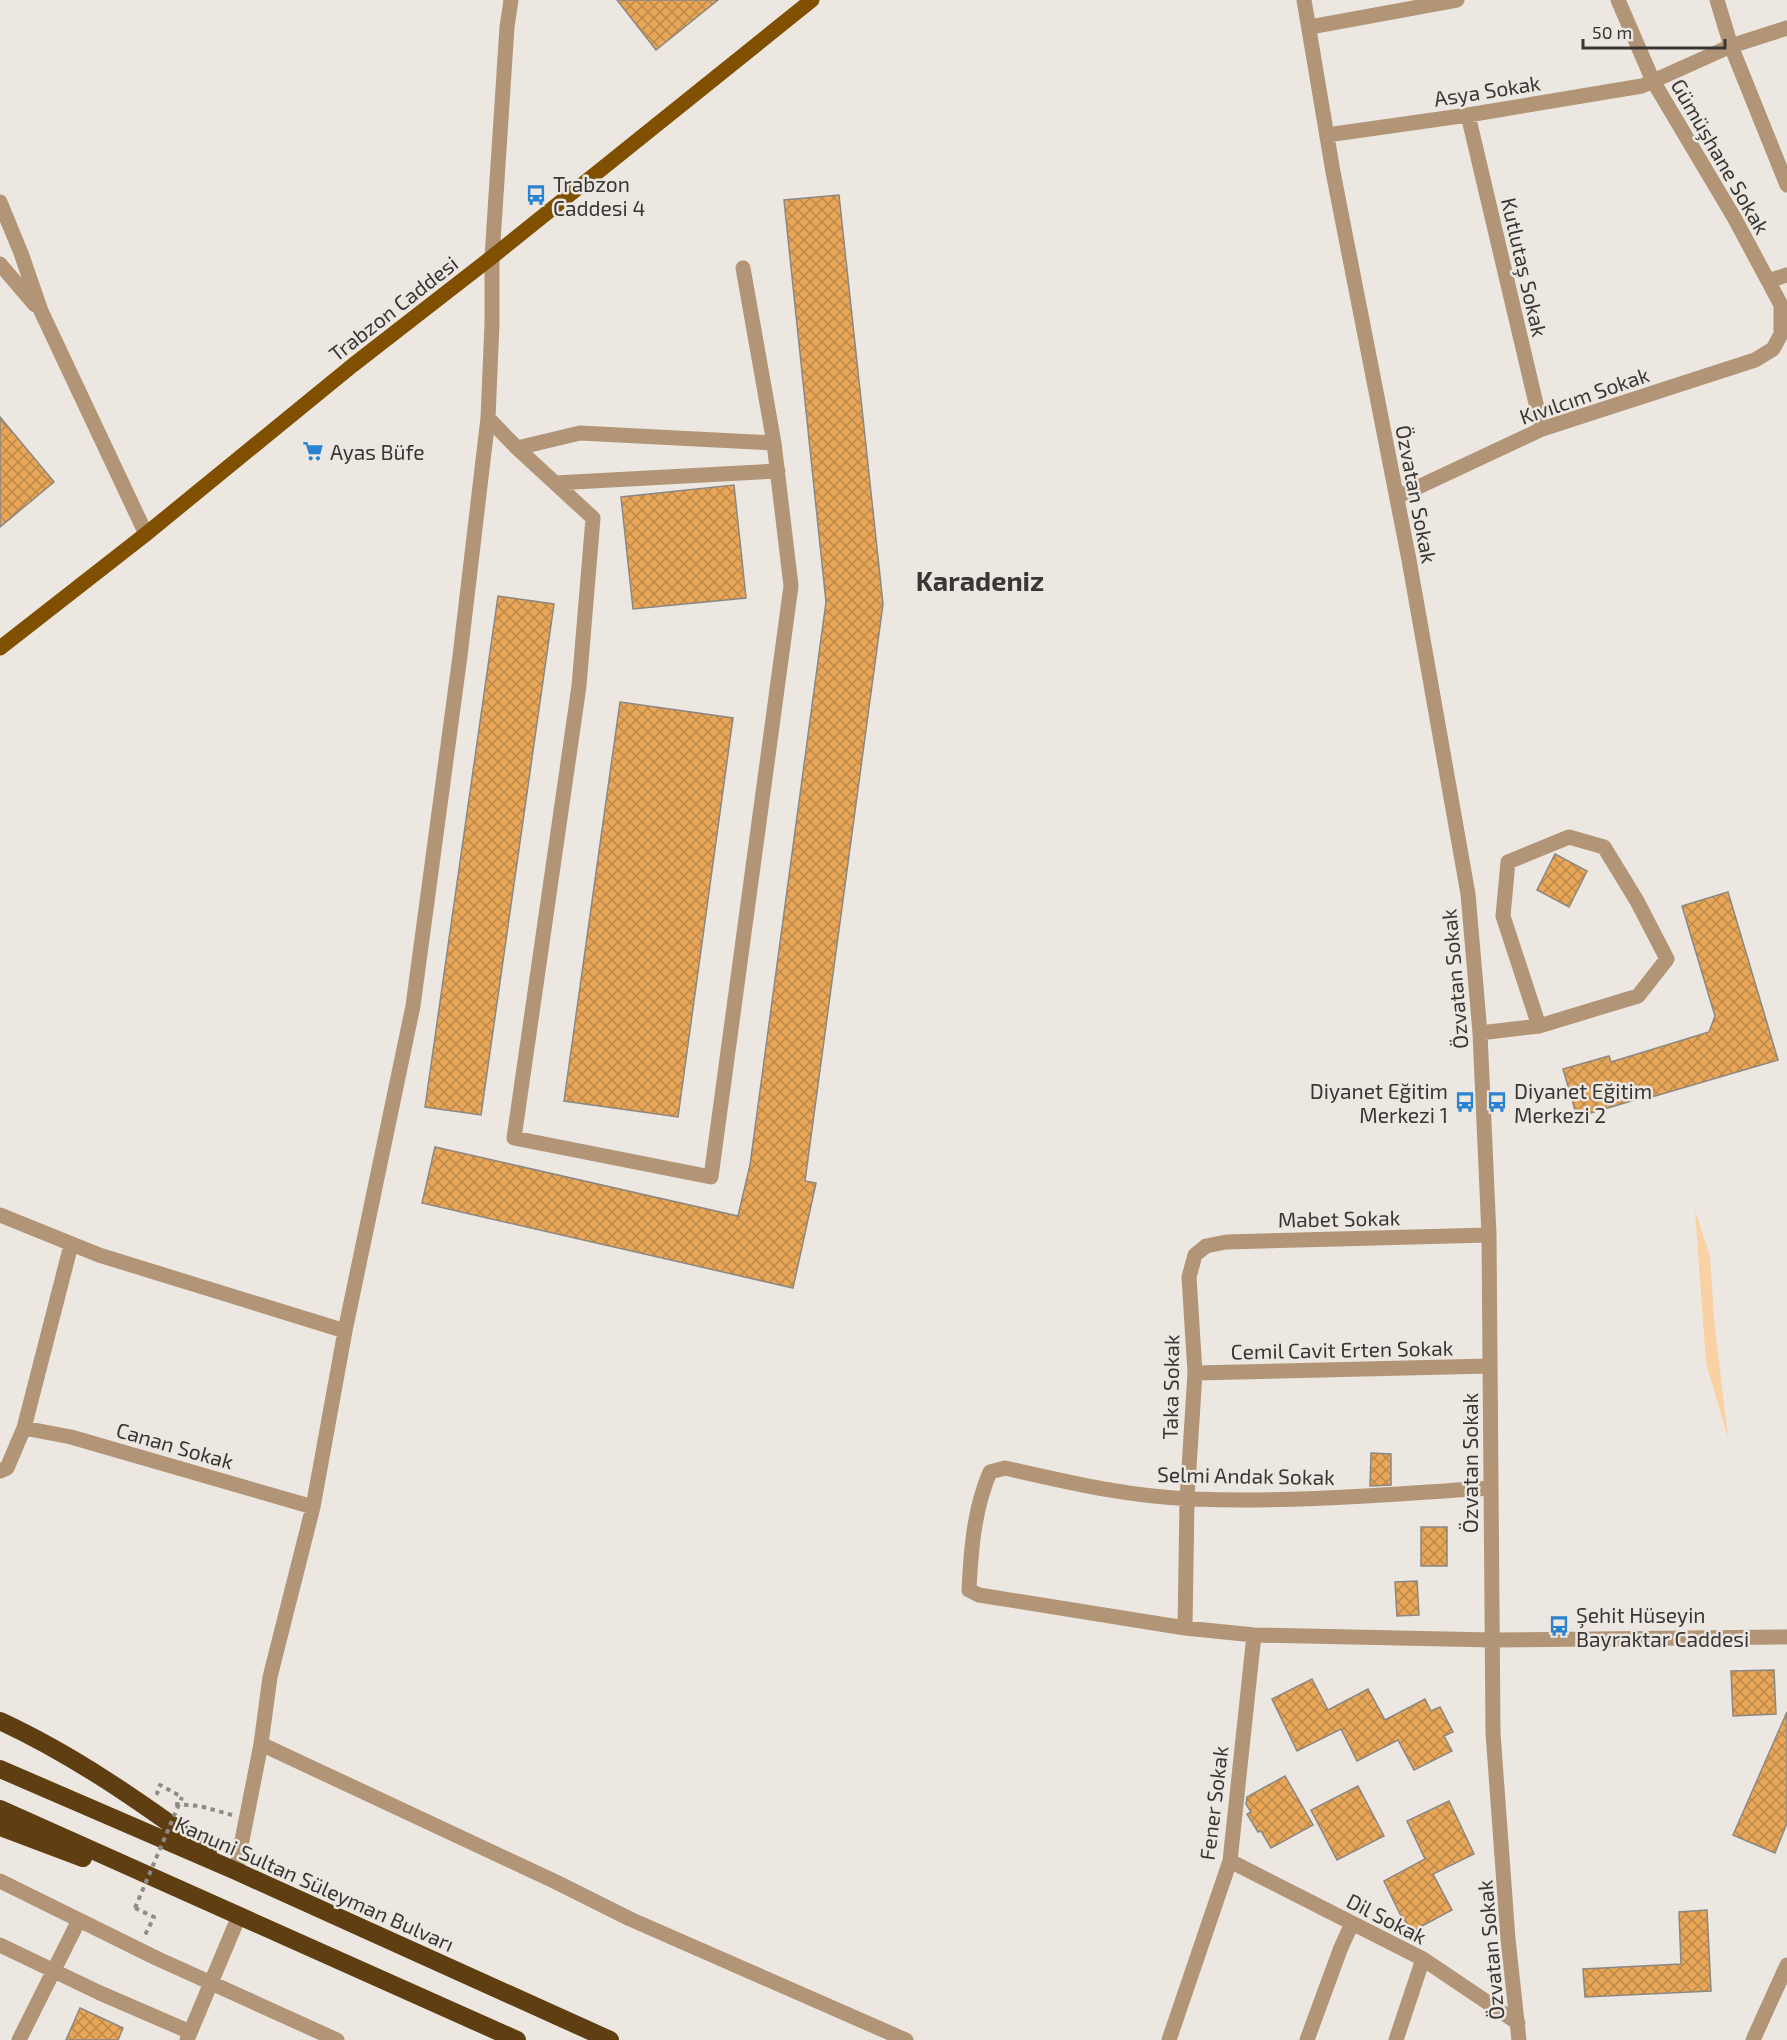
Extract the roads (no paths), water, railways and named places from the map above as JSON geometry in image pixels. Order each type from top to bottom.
[{"type":"highway","points":[[0,1721],[92,1772],[159,1815],[236,1871]]},
{"type":"highway","name":"Kanuni Sultan Süleyman Bulvarı","points":[[0,1768],[236,1871],[610,2040]]},
{"type":"highway","points":[[0,1809],[517,2040]]},
{"type":"highway","points":[[0,1827],[90,1860],[168,1885]]},
{"type":"main road","name":"Trabzon Caddesi","points":[[0,648],[146,534],[353,365],[492,257],[812,0]]},
{"type":"street","points":[[236,1871],[261,1744],[270,1677],[313,1507],[345,1331],[413,1006],[460,657],[488,418],[492,257],[507,27],[511,0]]},
{"type":"street","name":"Özvatan Sokak","points":[[1304,0],[1468,894],[1480,1033],[1488,1235],[1493,1744],[1508,1939],[1519,2040]]},
{"type":"street","points":[[1310,27],[1457,0]]},
{"type":"street","name":"Gümüşhane Sokak","points":[[1618,0],[1653,81],[1735,219],[1781,305],[1781,334]]},
{"type":"street","points":[[1717,0],[1731,46],[1787,185]]},
{"type":"street","name":"Asya Sokak","points":[[1327,135],[1468,115],[1642,86],[1731,46],[1787,28]]},
{"type":"street","name":"Kutlutaş Sokak","points":[[1468,115],[1542,429]]},
{"type":"street","points":[[0,202],[41,311],[146,534]]},
{"type":"street","points":[[0,264],[41,311]]},
{"type":"street","points":[[488,418],[593,518],[579,686],[514,1138],[711,1177],[791,586],[774,443],[743,268]]},
{"type":"street","points":[[1768,281],[1787,275]]},
{"type":"street","name":"Kıvılcım Sokak","points":[[1397,497],[1542,429],[1755,360],[1773,349],[1781,334]]},
{"type":"street","points":[[517,448],[580,433],[774,443]]},
{"type":"street","points":[[555,483],[778,471]]},
{"type":"street","points":[[1480,1033],[1539,1026],[1638,996],[1667,959],[1637,901],[1604,847],[1569,837],[1508,862],[1503,916],[1539,1026]]},
{"type":"street","points":[[0,1215],[71,1245],[345,1331]]},
{"type":"street","name":"Mabet Sokak","points":[[1195,1255],[1206,1246],[1226,1242],[1488,1235]]},
{"type":"street","points":[[4,1469],[24,1428],[71,1245]]},
{"type":"street","name":"Taka Sokak","points":[[1185,1628],[1187,1499],[1195,1373],[1189,1277],[1195,1255]]},
{"type":"street","name":"Cemil Cavit Erten Sokak","points":[[1195,1373],[1490,1366]]},
{"type":"street","name":"Canan Sokak","points":[[24,1428],[71,1437],[313,1507]]},
{"type":"street","name":"Selmi Andak Sokak","points":[[1185,1628],[979,1595],[969,1590],[971,1557],[980,1496],[990,1472],[1005,1468],[1116,1492],[1187,1499],[1335,1498],[1490,1488]]},
{"type":"street","points":[[1185,1628],[1254,1635],[1493,1640],[1787,1637]]},
{"type":"street","name":"Fener Sokak","points":[[1168,2040],[1230,1862],[1254,1635]]},
{"type":"street","points":[[261,1744],[630,1919],[906,2040]]},
{"type":"street","name":"Dil Sokak","points":[[1230,1862],[1423,1959],[1518,2023]]},
{"type":"street","points":[[0,1881],[211,1983],[337,2040]]},
{"type":"street","points":[[0,1945],[188,2036],[239,1916]]},
{"type":"street","points":[[19,2040],[79,1920]]},
{"type":"street","points":[[1307,2040],[1352,1923]]},
{"type":"street","points":[[1396,2040],[1423,1959]]},
{"type":"street","points":[[1753,2040],[1787,1965]]},
{"type":"place","name":"Trabzon Caddesi 4","points":[[536,195]]},
{"type":"place","name":"Ayas Büfe","points":[[313,451]]},
{"type":"place","name":"Diyanet Eğitim Merkezi 1","points":[[1465,1102]]},
{"type":"place","name":"Diyanet Eğitim Merkezi 2","points":[[1497,1102]]},
{"type":"place","name":"Şehit Hüseyin Bayraktar Caddesi","points":[[1559,1626]]},
{"type":"district","name":"Karadeniz","points":[[980,580]]}]
